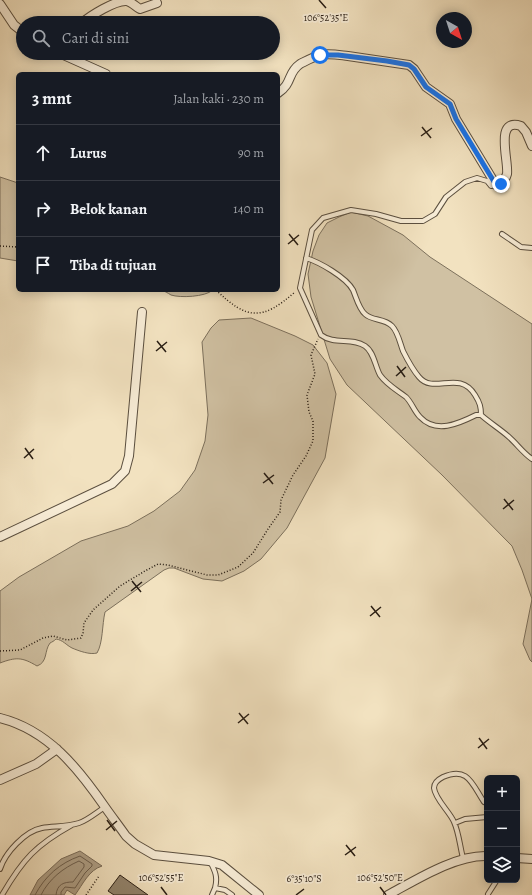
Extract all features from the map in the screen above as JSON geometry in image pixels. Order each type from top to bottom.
[{"type":"street","points":[[91,16],[119,1],[127,1],[140,9],[157,3]]},
{"type":"street","points":[[0,4],[16,27]]},
{"type":"street","points":[[280,91],[285,88],[289,82],[294,68],[320,55],[338,55],[409,65],[414,69],[426,87],[450,104],[456,119],[496,185],[501,184],[506,176],[507,167],[504,144],[508,127],[512,125],[521,126],[526,132],[532,146]]},
{"type":"street","points":[[75,60],[102,72]]},
{"type":"street","points":[[0,536],[112,484],[125,471],[129,456],[142,312]]},
{"type":"street","points":[[0,718],[14,721],[40,736],[67,758],[79,771],[126,836],[146,850],[154,855],[209,861],[222,865],[259,895]]},
{"type":"street","points":[[0,780],[36,764],[57,749]]},
{"type":"street","points":[[388,895],[422,876],[463,858],[484,856]]},
{"type":"street","points":[[520,858],[532,859]]},
{"type":"lane","points":[[481,415],[445,427],[432,425],[421,418],[406,398],[387,384],[381,376],[372,355],[365,346],[357,343],[332,341],[326,339],[322,335],[300,288],[312,230],[323,218],[351,210],[376,214],[401,222],[422,221],[435,214],[446,197],[465,182],[477,178],[486,181],[491,186],[496,185]]},
{"type":"lane","points":[[502,234],[521,247],[532,248]]},
{"type":"lane","points":[[306,258],[315,261],[335,273],[352,288],[363,313],[368,317],[385,321],[393,327],[404,353],[419,377],[430,384],[461,383],[468,387],[474,393],[481,405],[481,415],[509,437],[532,459]]},
{"type":"lane","points":[[463,858],[454,823],[435,793],[435,783],[441,778],[452,774],[462,773],[467,776],[484,802]]},
{"type":"lane","points":[[0,869],[2,862],[10,851],[32,832],[40,828],[82,822],[105,807]]},
{"type":"lane","points":[[454,823],[465,819],[484,817]]},
{"type":"lane","points":[[2,895],[17,870],[27,857],[51,837],[74,824]]},
{"type":"lane","points":[[209,861],[216,873],[217,879],[212,895]]},
{"type":"lane","points":[[488,895],[495,883]]},
{"type":"lane","points":[[215,888],[225,890],[232,895]]},
{"type":"path","points":[[0,246],[16,248]]},
{"type":"path","points":[[218,292],[240,310],[249,314],[269,312],[285,302],[300,288]]},
{"type":"path","points":[[0,651],[20,650],[43,638],[53,636],[67,640],[80,638],[83,633],[84,623],[93,610],[120,586],[145,570],[158,564],[208,575],[218,575],[238,567],[253,553],[280,512],[281,500],[293,475],[306,456],[313,441],[313,421],[309,412],[307,395],[315,374],[311,355],[316,341],[322,335]]},
{"type":"path","points":[[86,895],[99,876]]},
{"type":"shaded area","points":[[0,177],[16,182],[16,261],[0,258]]},
{"type":"shaded area","points":[[351,212],[368,216],[403,235],[430,257],[532,324],[532,599],[512,546],[442,475],[347,385],[330,359],[311,297],[308,274],[313,251],[319,235],[327,223]]},
{"type":"shaded area","points":[[166,292],[209,292],[186,297],[171,295]]},
{"type":"shaded area","points":[[251,318],[313,345],[327,363],[336,394],[325,458],[287,528],[261,559],[244,571],[222,581],[203,579],[174,568],[164,570],[105,612],[101,639],[97,653],[88,653],[78,650],[70,647],[61,640],[56,639],[48,646],[43,662],[37,666],[19,659],[0,663],[0,591],[19,577],[81,541],[128,526],[154,511],[180,491],[195,470],[205,441],[208,415],[202,342],[211,328],[219,320]]},
{"type":"shaded area","points":[[532,599],[532,662],[523,644]]},
{"type":"water","points":[[80,851],[102,866],[90,874],[75,895],[67,890],[64,895],[30,895],[38,880],[61,859]]},
{"type":"building","points":[[120,875],[148,895],[114,895],[108,891]]},
{"type":"route","points":[[320,55],[330,54],[348,56],[409,65],[414,69],[426,87],[444,98],[450,104],[456,119],[496,185],[498,186],[501,184]]}]
